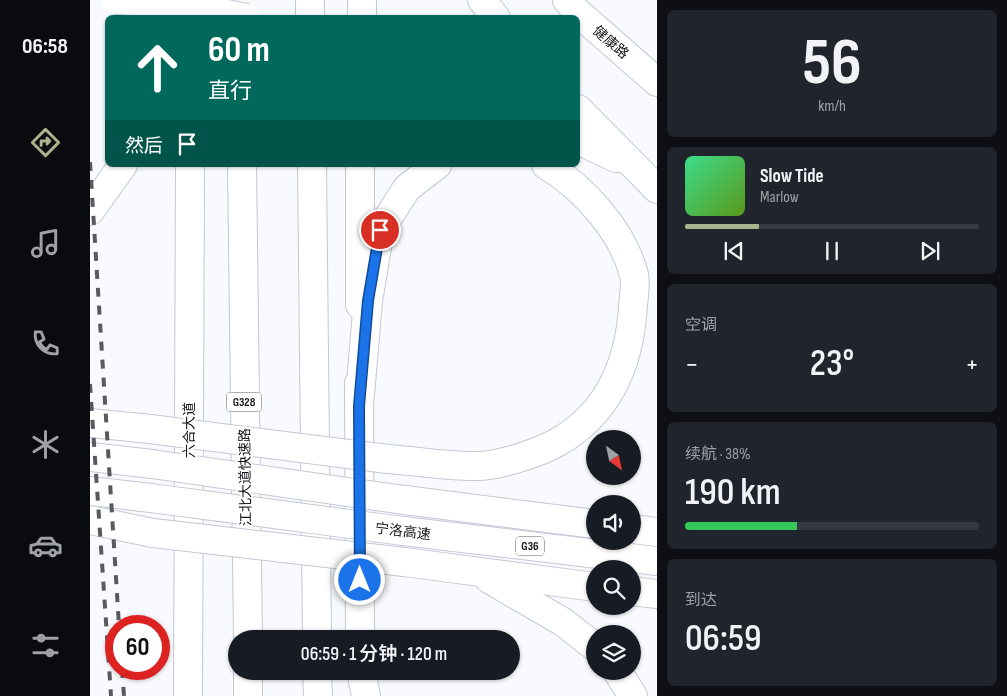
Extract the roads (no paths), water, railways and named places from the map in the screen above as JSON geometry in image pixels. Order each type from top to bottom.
[{"type":"main road","points":[[115,0],[169,4],[230,15]]},
{"type":"main road","points":[[180,15],[182,0]]},
{"type":"main road","points":[[190,0],[190,15]]},
{"type":"main road","points":[[241,0],[241,15]]},
{"type":"main road","points":[[310,0],[310,15]]},
{"type":"main road","points":[[362,0],[362,15]]},
{"type":"main road","points":[[482,0],[494,15]]},
{"type":"main road","name":"健康路","points":[[567,0],[579,15]]},
{"type":"main road","name":"健康路","points":[[580,15],[657,82]]},
{"type":"main road","points":[[580,111],[657,189]]},
{"type":"main road","points":[[580,141],[633,166]]},
{"type":"main road","points":[[90,211],[122,167]]},
{"type":"main road","name":"六合大道","points":[[188,696],[190,167]]},
{"type":"main road","name":"江北大道快速路","points":[[242,167],[248,630]]},
{"type":"main road","points":[[312,167],[317,630]]},
{"type":"main road","points":[[360,167],[360,630]]},
{"type":"main road","points":[[359,406],[368,301],[380,230],[407,188],[434,167]]},
{"type":"main road","points":[[90,423],[388,459],[480,466],[524,456],[558,442],[593,415],[617,380],[632,318],[635,276],[620,240],[598,211],[562,175],[549,167]]},
{"type":"main road","name":"G36","points":[[90,457],[586,523]]},
{"type":"main road","name":"宁洛高速","points":[[90,491],[657,561]]},
{"type":"main road","points":[[90,520],[153,533],[404,562],[586,586]]},
{"type":"main road","points":[[90,530],[121,527]]},
{"type":"main road","points":[[641,530],[657,532]]},
{"type":"main road","points":[[479,573],[563,622],[586,640]]},
{"type":"main road","points":[[641,592],[657,594]]},
{"type":"main road","points":[[248,680],[248,696]]},
{"type":"main road","points":[[317,680],[318,696]]},
{"type":"main road","points":[[360,680],[360,696]]},
{"type":"main road","points":[[362,680],[366,696]]},
{"type":"main road","points":[[623,680],[633,696]]},
{"type":"railway","points":[[90,162],[118,615]]},
{"type":"railway","points":[[90,384],[111,696]]},
{"type":"railway","points":[[123,680],[124,696]]}]
